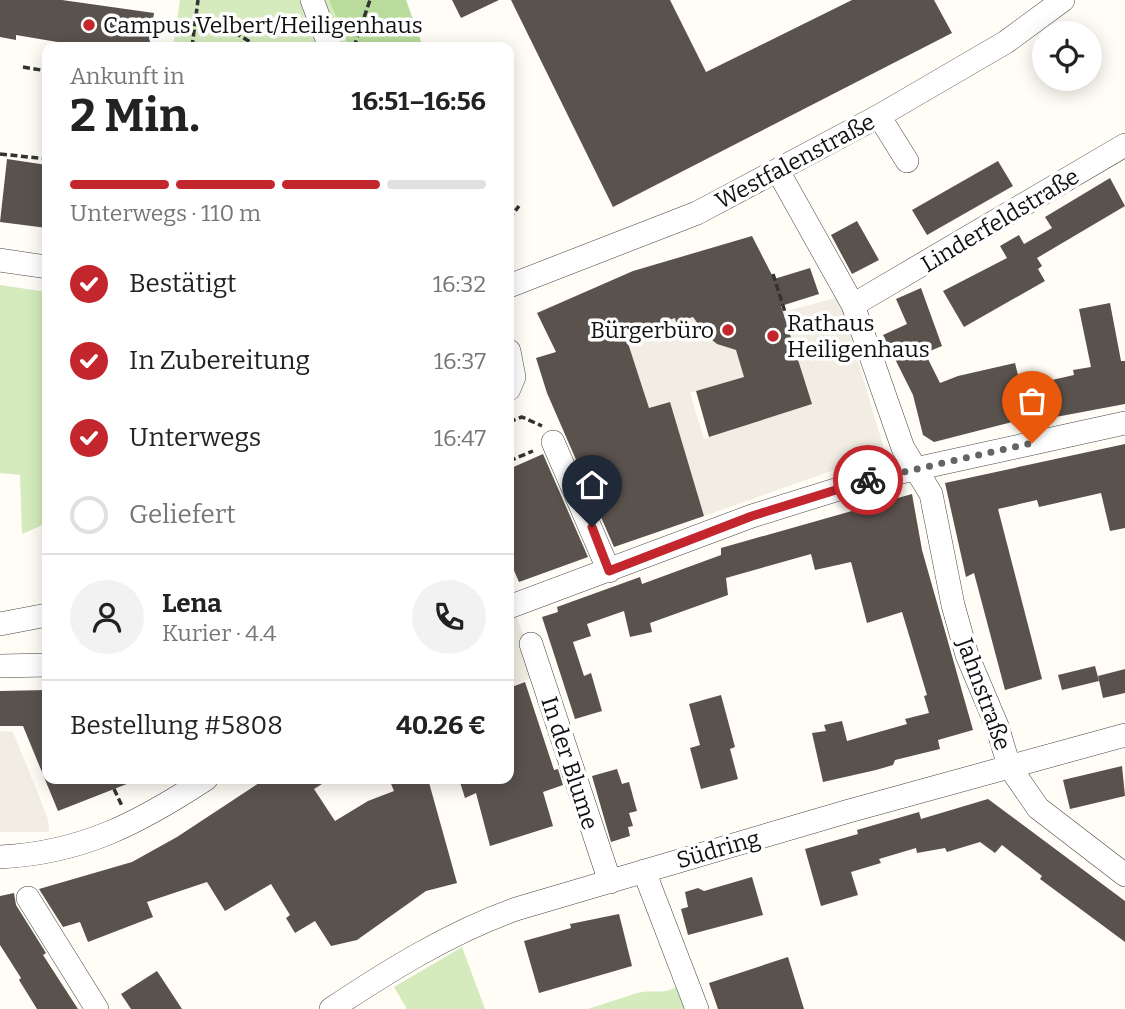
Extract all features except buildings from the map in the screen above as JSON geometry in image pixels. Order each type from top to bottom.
[{"type":"street","points":[[312,0],[328,42]]},
{"type":"street","name":"Westfalenstraße","points":[[514,284],[698,213],[879,116],[1006,42],[1063,0]]},
{"type":"street","points":[[879,116],[907,162]]},
{"type":"street","name":"Linderfeldstraße","points":[[853,305],[875,295],[1125,145]]},
{"type":"street","name":"Jahnstraße","points":[[778,171],[853,305],[903,448],[931,494],[953,605],[968,655],[997,726],[1009,766],[1038,808],[1125,875]]},
{"type":"street","points":[[0,260],[42,266]]},
{"type":"street","points":[[514,605],[752,516],[874,478],[1125,423]]},
{"type":"street","points":[[553,442],[609,571]]},
{"type":"street","points":[[0,624],[42,616]]},
{"type":"street","name":"In der Blume","points":[[531,643],[610,882]]},
{"type":"street","points":[[0,666],[42,665]]},
{"type":"street","name":"Südring","points":[[331,1009],[410,958],[477,923],[644,871],[1125,735]]},
{"type":"street","points":[[0,858],[41,854],[104,837],[154,813],[198,784]]},
{"type":"street","points":[[644,871],[697,1009]]},
{"type":"street","points":[[28,898],[97,1009]]},
{"type":"path","points":[[193,42],[198,0]]},
{"type":"path","points":[[356,42],[370,0]]},
{"type":"path","points":[[197,15],[212,18],[250,42]]},
{"type":"path","points":[[23,67],[42,70]]},
{"type":"path","points":[[0,154],[42,158]]},
{"type":"path","points":[[514,212],[519,206]]},
{"type":"path","points":[[773,274],[785,312]]},
{"type":"path","points":[[514,420],[522,417]]},
{"type":"path","points":[[514,459],[553,442]]},
{"type":"green space","points":[[180,0],[329,0],[347,42],[174,42]]},
{"type":"green space","points":[[329,0],[406,0],[421,42],[347,42]]},
{"type":"green space","points":[[0,285],[42,291],[42,525],[22,534],[20,475],[0,473]]},
{"type":"green space","points":[[462,947],[485,1009],[407,1009],[394,987]]},
{"type":"green space","points":[[684,981],[697,1009],[588,1009],[637,993],[666,991]]},
{"type":"shaded area","points":[[839,297],[885,452],[704,516],[669,402],[649,408],[626,337],[647,332],[645,326],[675,318],[676,322],[695,316],[707,337],[717,344],[736,350],[744,377],[690,393],[704,439],[812,404],[783,312]]},
{"type":"shaded area","points":[[514,609],[537,676],[514,685]]},
{"type":"shaded area","points":[[0,731],[13,732],[48,819],[49,832],[0,832]]},
{"type":"way so far","points":[[868,480],[1032,443]]},
{"type":"place","name":"Campus Velbert/Heiligenhaus","points":[[89,25]]},
{"type":"place","name":"Bürgerbüro","points":[[728,330]]},
{"type":"place","name":"Rathaus Heiligenhaus","points":[[773,336]]},
{"type":"route","points":[[592,527],[609,571],[752,516],[868,480]]}]
